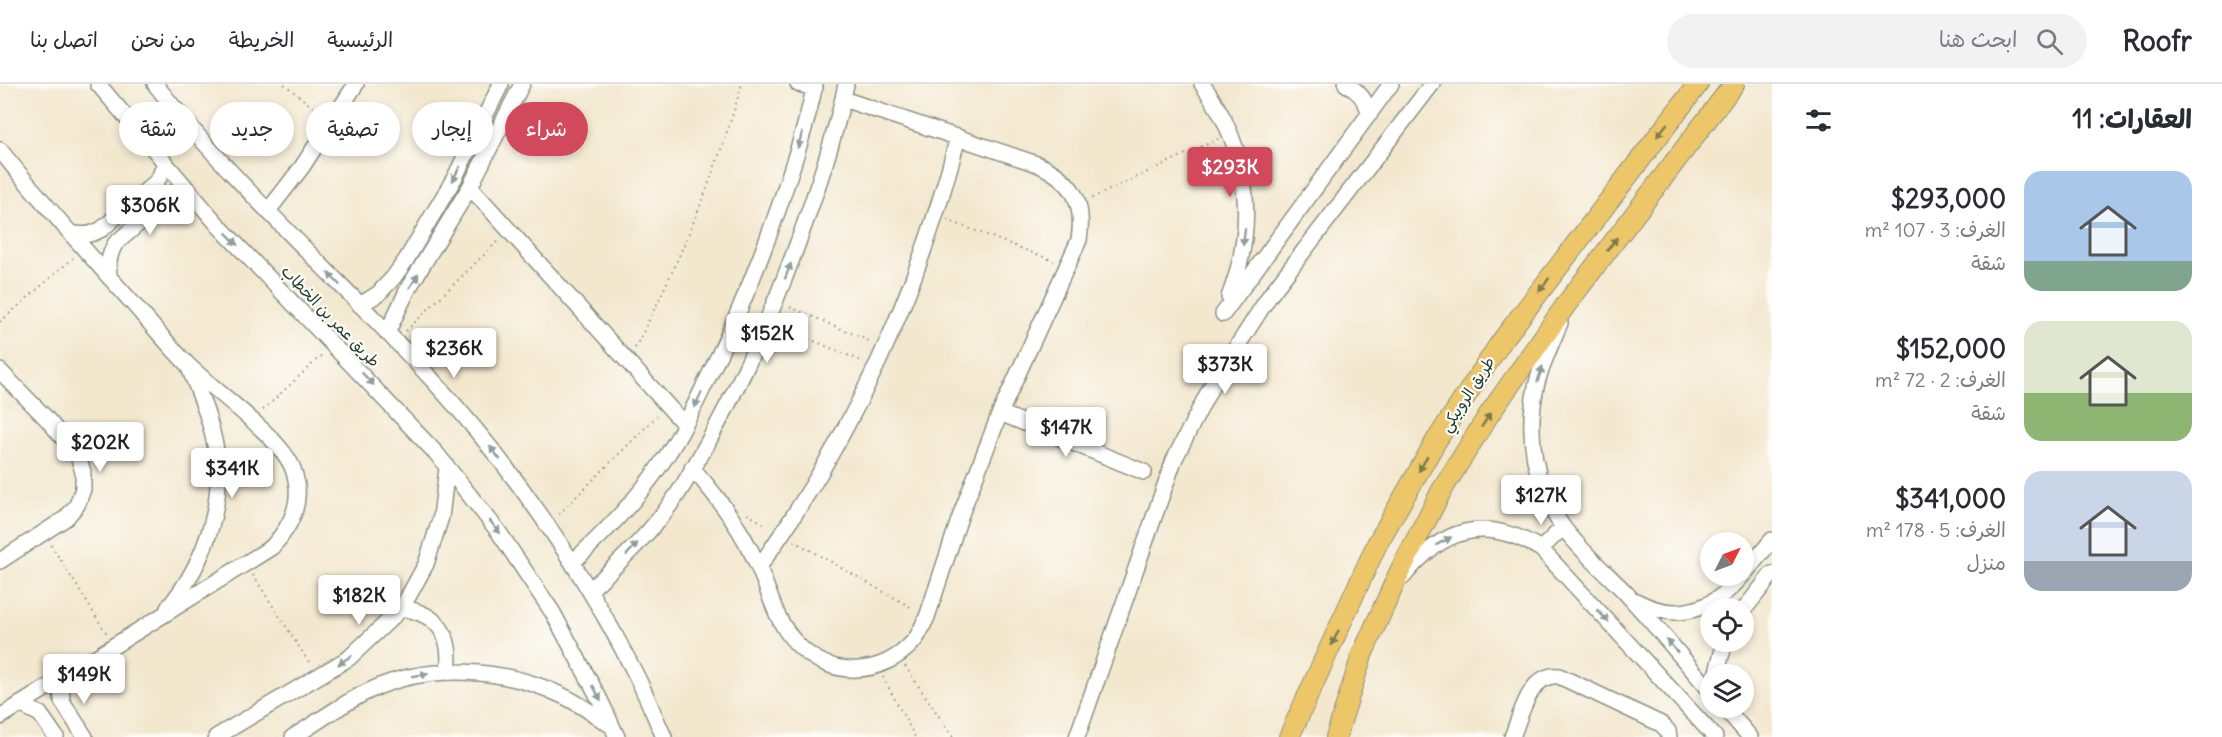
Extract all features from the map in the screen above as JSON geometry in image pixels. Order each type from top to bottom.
[{"type":"main road","name":"طريق الروبيكي","points":[[1289,737],[1377,543],[1436,441],[1501,342],[1698,84]]},
{"type":"main road","name":"طريق الروبيكي","points":[[1336,737],[1362,655],[1388,596],[1442,490],[1488,416],[1568,302],[1734,84]]},
{"type":"street","name":"طريق عمر بن الخطاب","points":[[98,84],[218,225],[416,430],[498,531],[553,613],[600,700],[614,732]]},
{"type":"street","name":"طريق عمر بن الخطاب","points":[[154,84],[215,155],[391,337],[476,430],[573,562],[635,672],[664,737]]},
{"type":"street","points":[[345,102],[356,84]]},
{"type":"street","points":[[360,305],[386,286],[406,260],[455,177],[501,84]]},
{"type":"street","points":[[391,337],[408,289],[470,187],[522,84]]},
{"type":"street","points":[[573,562],[635,499],[662,464],[685,425],[726,343],[761,258],[815,86],[798,84]]},
{"type":"street","points":[[1202,84],[1230,134],[1244,179],[1245,234],[1238,270],[1223,314]]},
{"type":"street","points":[[1346,84],[1359,92],[1370,114]]},
{"type":"street","points":[[1223,314],[1391,84]]},
{"type":"street","points":[[1077,737],[1174,460],[1211,387],[1247,328],[1290,268],[1432,84]]},
{"type":"street","points":[[590,590],[625,558],[656,523],[683,485],[751,360],[788,272],[819,183],[845,91],[958,137],[1056,172],[1070,186],[1079,204],[1082,222],[1079,240],[1000,413],[961,514],[927,617],[916,639],[898,656],[877,666],[848,670],[820,662],[797,644],[779,620],[759,567],[735,523],[693,468]]},
{"type":"street","points":[[759,567],[833,453],[877,368],[921,261],[958,137]]},
{"type":"street","points":[[0,150],[33,192],[187,364],[281,448],[292,467],[297,489],[295,511],[287,531],[272,547],[0,717]]},
{"type":"street","points":[[268,211],[310,156]]},
{"type":"street","points":[[71,233],[82,236],[102,229],[156,182],[165,163]]},
{"type":"street","points":[[470,187],[685,425]]},
{"type":"street","points":[[109,276],[110,254],[115,244],[169,196],[181,190],[188,190]]},
{"type":"street","points":[[1568,302],[1536,385],[1532,422],[1539,477],[1553,512],[1563,527],[1630,598],[1700,678]]},
{"type":"street","points":[[1223,314],[1247,328]]},
{"type":"street","points":[[158,620],[183,589],[202,555],[214,517],[218,477],[214,438],[203,400],[187,364]]},
{"type":"street","points":[[0,371],[47,419],[78,456],[83,472],[83,489],[77,505],[66,518],[0,561]]},
{"type":"street","points":[[1000,413],[1144,472]]},
{"type":"street","points":[[216,737],[349,658],[402,608],[426,564],[441,517],[447,468]]},
{"type":"street","points":[[1541,549],[1563,527]]},
{"type":"street","points":[[1388,596],[1415,563],[1429,549],[1446,538],[1465,532],[1485,530],[1505,532],[1524,538],[1541,549],[1708,734]]},
{"type":"street","points":[[1754,561],[1772,540]]},
{"type":"street","points":[[1753,598],[1772,574]]},
{"type":"street","points":[[1630,598],[1646,607],[1682,612],[1716,601],[1733,586]]},
{"type":"street","points":[[402,608],[417,610],[430,617],[441,628],[448,641],[450,656],[447,671]]},
{"type":"street","points":[[292,737],[370,690],[406,678],[447,671],[506,676],[562,695],[614,732]]},
{"type":"street","points":[[1512,737],[1537,682],[1551,675],[1559,676],[1661,724],[1668,731],[1669,737]]},
{"type":"street","points":[[61,679],[62,701],[85,737]]},
{"type":"street","points":[[20,704],[40,714],[56,737]]},
{"type":"street","points":[[1734,718],[1750,737]]},
{"type":"path","points":[[284,84],[307,102]]},
{"type":"path","points":[[628,362],[683,249],[714,170],[742,84]]},
{"type":"path","points":[[1079,204],[1230,134]]},
{"type":"path","points":[[936,216],[1068,266]]},
{"type":"path","points":[[391,337],[509,230]]},
{"type":"path","points":[[0,322],[84,249]]},
{"type":"path","points":[[776,301],[886,348]]},
{"type":"path","points":[[767,321],[877,368]]},
{"type":"path","points":[[251,421],[333,344]]},
{"type":"path","points":[[548,525],[667,406]]},
{"type":"path","points":[[746,514],[927,617]]},
{"type":"path","points":[[43,533],[115,646]]},
{"type":"path","points":[[245,563],[318,677]]},
{"type":"path","points":[[898,656],[953,737]]},
{"type":"path","points":[[877,666],[915,737]]}]
